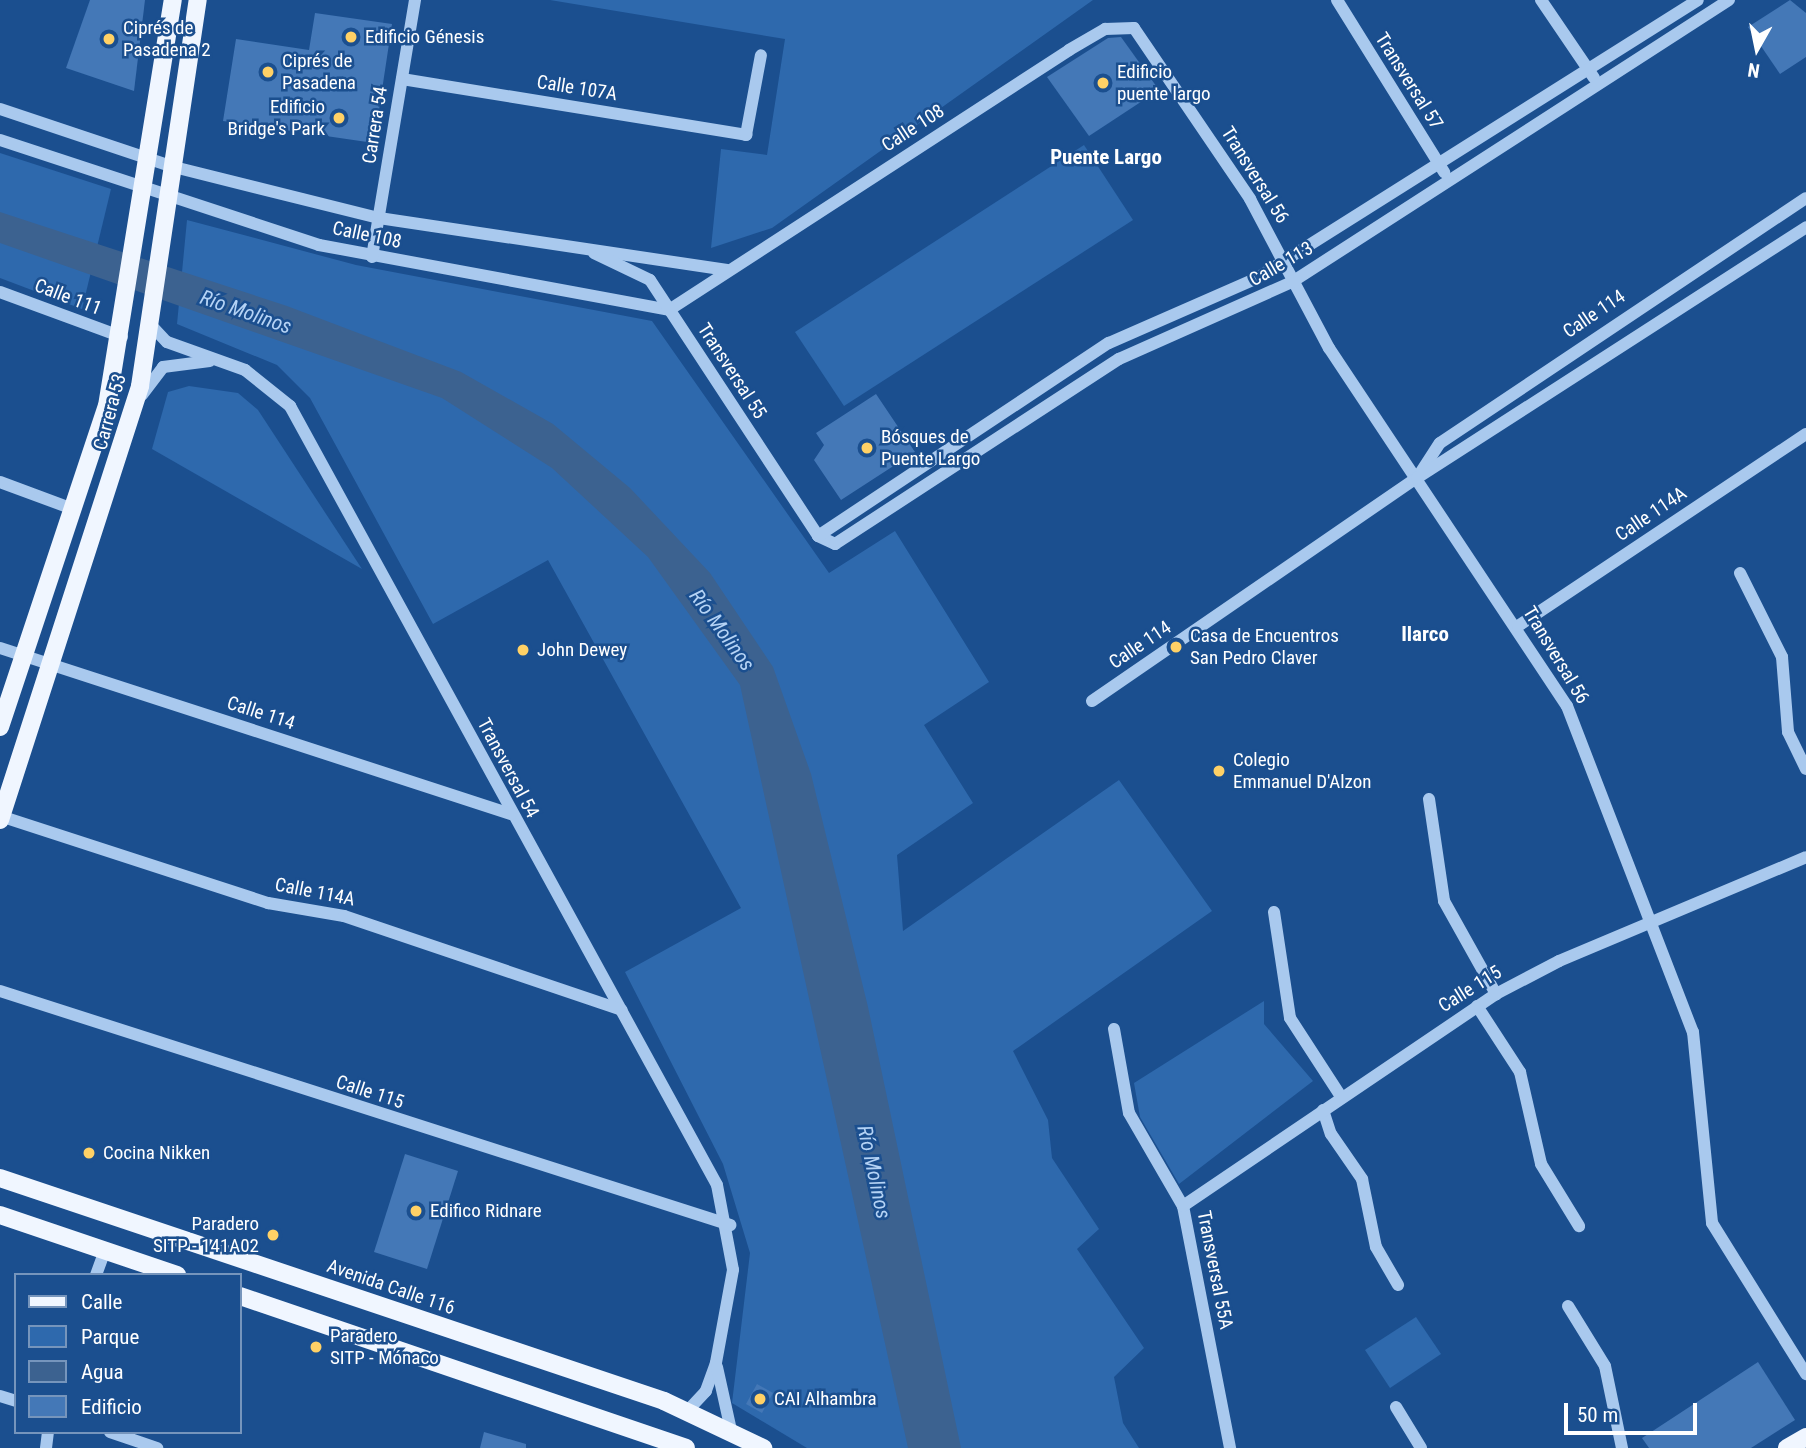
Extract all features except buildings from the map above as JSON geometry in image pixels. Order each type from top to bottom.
[{"type":"main road","name":"Carrera 53","points":[[0,727],[74,509],[122,337],[146,157],[173,0]]},
{"type":"main road","name":"Carrera 53","points":[[0,818],[133,410],[150,317],[165,196],[198,0]]},
{"type":"main road","name":"Avenida Calle 116","points":[[0,1178],[688,1410],[763,1448]]},
{"type":"main road","points":[[0,1215],[171,1273]]},
{"type":"main road","points":[[242,1297],[686,1448]]},
{"type":"main road","points":[[1787,1448],[1806,1437]]},
{"type":"street","name":"Carrera 54","points":[[372,257],[415,0]]},
{"type":"street","name":"Transversal 57","points":[[1337,0],[1449,181]]},
{"type":"street","points":[[1541,0],[1599,85]]},
{"type":"street","name":"Calle 113","points":[[818,536],[1109,343],[1283,262],[1440,167],[1698,0]]},
{"type":"street","name":"Calle 113","points":[[818,536],[843,541],[1119,359],[1292,282],[1729,0]]},
{"type":"street","name":"Calle 108","points":[[0,140],[165,196],[372,257],[669,310],[1069,50],[1121,24]]},
{"type":"street","name":"Transversal 56","points":[[1121,24],[1140,33],[1250,199],[1292,282],[1417,478],[1518,626],[1567,706],[1651,920],[1698,1052],[1712,1223],[1806,1374]]},
{"type":"street","name":"Calle 107A","points":[[402,79],[746,135],[761,55]]},
{"type":"street","name":"Calle 108","points":[[0,109],[170,166],[379,218],[594,253],[727,270]]},
{"type":"street","name":"Calle 114","points":[[1417,478],[1440,443],[1806,198]]},
{"type":"street","name":"Calle 114","points":[[1092,701],[1417,478],[1806,227]]},
{"type":"street","name":"Transversal 55","points":[[594,253],[638,269],[669,310],[818,536]]},
{"type":"street","name":"Calle 111","points":[[0,292],[122,337]]},
{"type":"street","name":"Transversal 54","points":[[150,317],[167,342],[270,385],[290,407],[717,1185],[730,1226],[733,1270],[716,1363]]},
{"type":"street","points":[[1109,343],[1119,359]]},
{"type":"street","points":[[133,410],[163,367],[217,361]]},
{"type":"street","name":"Calle 114A","points":[[1518,626],[1806,434]]},
{"type":"street","points":[[0,482],[74,509]]},
{"type":"street","points":[[1740,573],[1782,657],[1788,732],[1806,769]]},
{"type":"street","name":"Calle 114","points":[[0,648],[511,814]]},
{"type":"street","points":[[1429,799],[1444,901],[1496,994]]},
{"type":"street","name":"Calle 114A","points":[[0,818],[268,903],[344,916],[622,1010]]},
{"type":"street","name":"Calle 115","points":[[1183,1206],[1496,994],[1651,920],[1806,857]]},
{"type":"street","points":[[1274,912],[1290,1018],[1342,1097]]},
{"type":"street","name":"Calle 115","points":[[0,991],[730,1226]]},
{"type":"street","points":[[1476,1006],[1520,1072],[1541,1164],[1579,1226]]},
{"type":"street","name":"Transversal 55A","points":[[1114,1029],[1129,1113],[1183,1206],[1230,1448]]},
{"type":"street","points":[[1324,1110],[1331,1134],[1362,1178],[1376,1247],[1398,1285]]},
{"type":"street","points":[[97,1273],[104,1251]]},
{"type":"street","points":[[1568,1306],[1605,1366],[1622,1448]]},
{"type":"street","points":[[688,1410],[706,1391],[716,1363]]},
{"type":"street","points":[[716,1363],[731,1430]]},
{"type":"street","points":[[1396,1407],[1421,1448]]},
{"type":"street","points":[[116,1434],[157,1448]]},
{"type":"green space","points":[[550,0],[1093,0],[772,228],[711,248],[721,149],[767,155],[785,39]]},
{"type":"green space","points":[[1084,145],[1133,220],[844,406],[795,332]]},
{"type":"green space","points":[[0,153],[111,189],[82,309],[0,278]]},
{"type":"green space","points":[[187,220],[356,265],[652,321],[829,573],[895,531],[989,682],[924,725],[973,803],[897,855],[903,931],[1119,780],[1212,911],[1013,1051],[1048,1120],[1052,1158],[1099,1229],[1077,1249],[1144,1348],[1114,1377],[1123,1423],[1139,1448],[807,1448],[732,1403],[750,1253],[723,1164],[625,972],[741,908],[548,560],[433,624],[310,398],[277,365],[177,324]]},
{"type":"green space","points":[[189,386],[238,393],[258,410],[362,569],[152,449],[168,392]]},
{"type":"green space","points":[[1264,1001],[1264,1024],[1313,1081],[1179,1184],[1140,1117],[1134,1083]]},
{"type":"green space","points":[[1416,1317],[1441,1354],[1390,1388],[1365,1350]]},
{"type":"water","name":"Río Molinos","points":[[0,212],[287,306],[461,372],[553,424],[630,488],[710,573],[773,667],[811,774],[868,1007],[961,1448],[908,1448],[740,685],[648,557],[552,468],[442,398],[0,243]]},
{"type":"place","name":"Edificio Génesis","points":[[351,37]]},
{"type":"place","name":"Ciprés de Pasadena 2","points":[[109,39]]},
{"type":"place","name":"Ciprés de Pasadena","points":[[268,72]]},
{"type":"place","name":"Edificio puente largo","points":[[1103,83]]},
{"type":"place","name":"Edificio Bridge's Park","points":[[339,118]]},
{"type":"place","name":"Bósques de Puente Largo","points":[[867,448]]},
{"type":"place","name":"Casa de Encuentros San Pedro Claver","points":[[1176,647]]},
{"type":"place","name":"John Dewey","points":[[523,650]]},
{"type":"place","name":"Colegio Emmanuel D'Alzon","points":[[1219,771]]},
{"type":"place","name":"Cocina Nikken","points":[[89,1153]]},
{"type":"place","name":"Edifico Ridnare","points":[[416,1211]]},
{"type":"place","name":"Paradero SITP - 141A02","points":[[273,1235]]},
{"type":"place","name":"Paradero SITP - Mónaco","points":[[316,1347]]},
{"type":"place","name":"CAI Alhambra","points":[[760,1399]]},
{"type":"district","name":"Puente Largo","points":[[1106,157]]},
{"type":"district","name":"Ilarco","points":[[1425,634]]}]
